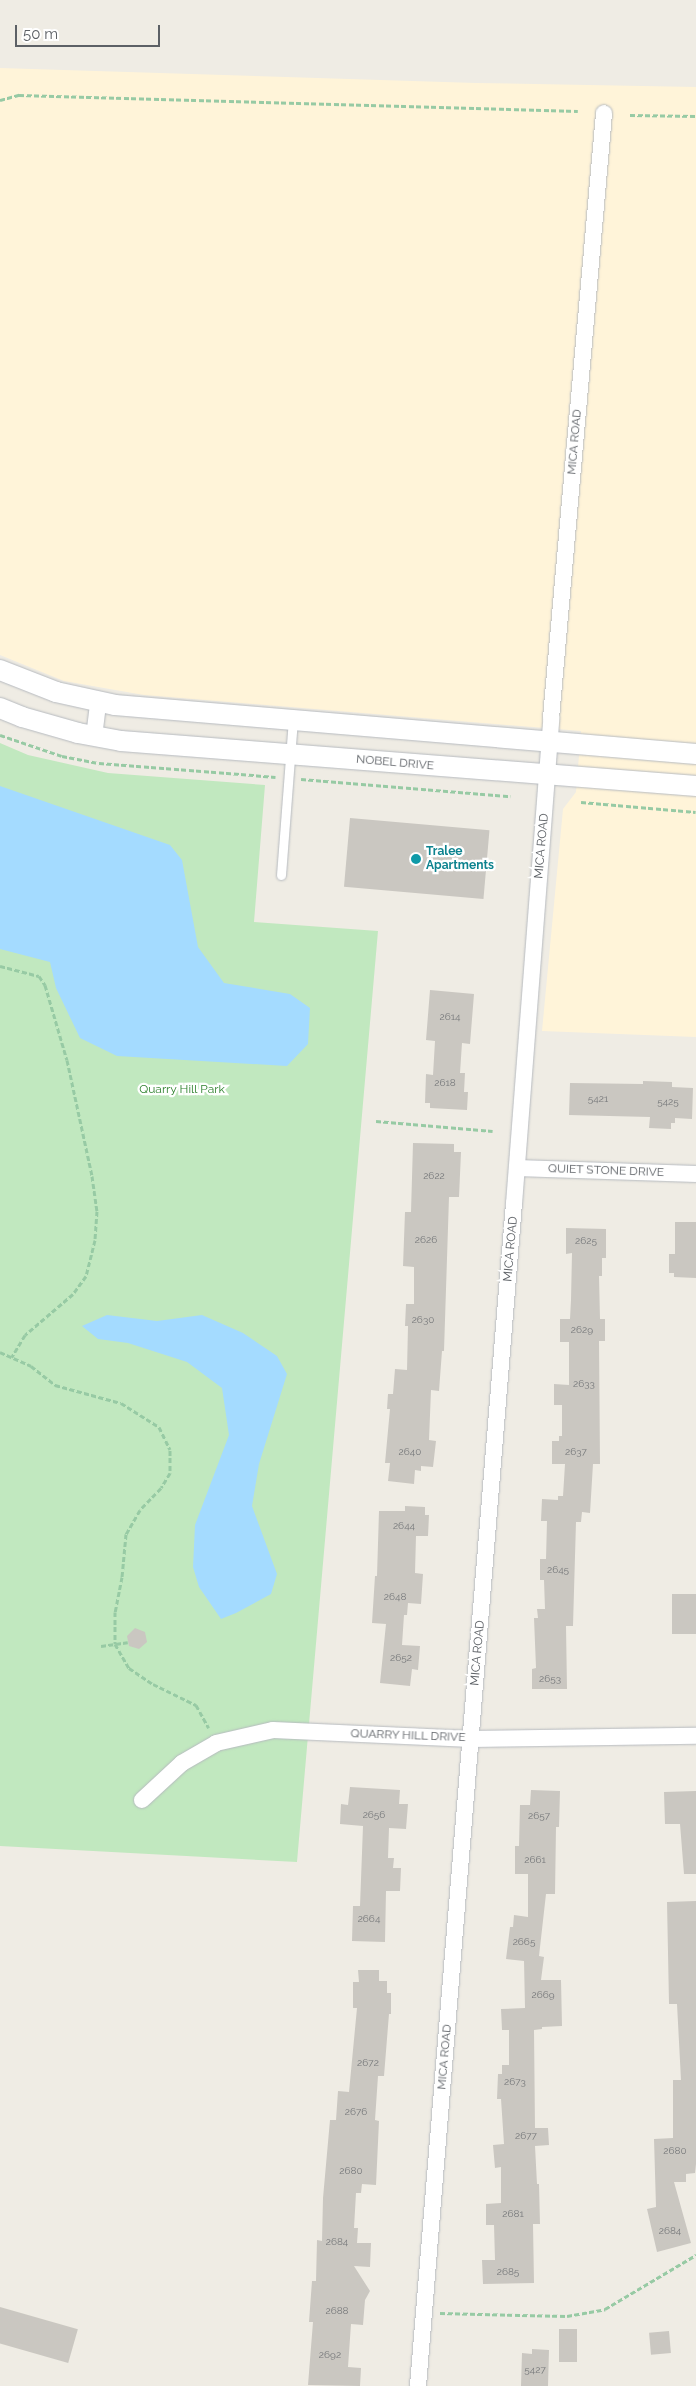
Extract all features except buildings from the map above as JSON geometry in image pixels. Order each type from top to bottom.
[{"type":"street","name":"MICA ROAD","points":[[418,2386],[547,775],[604,113]]},
{"type":"street","points":[[0,670],[56,692],[98,702],[696,754]]},
{"type":"street","points":[[94,736],[98,702]]},
{"type":"street","name":"NOBEL DRIVE","points":[[0,708],[22,717],[94,736],[121,741],[696,786]]},
{"type":"street","name":"QUIET STONE DRIVE","points":[[517,1168],[696,1174]]},
{"type":"street","name":"QUARRY HILL DRIVE","points":[[142,1800],[182,1762],[216,1743],[274,1730],[471,1739],[696,1736]]},
{"type":"lane","points":[[281,875],[292,720]]},
{"type":"path","points":[[0,100],[20,95],[578,111]]},
{"type":"path","points":[[630,114],[696,116]]},
{"type":"path","points":[[0,735],[62,756],[100,763],[510,796]]},
{"type":"path","points":[[581,802],[696,812]]},
{"type":"path","points":[[0,966],[39,976],[45,985],[66,1060],[92,1176],[97,1211],[94,1246],[86,1276],[73,1294],[26,1335],[12,1357]]},
{"type":"path","points":[[376,1121],[493,1131]]},
{"type":"path","points":[[0,1352],[31,1366],[55,1385],[121,1404],[159,1428],[170,1450],[170,1473],[161,1488],[140,1510],[126,1534],[122,1577],[115,1612],[115,1644],[129,1668],[153,1684],[196,1705],[216,1743]]},
{"type":"path","points":[[101,1646],[128,1642]]},
{"type":"path","points":[[425,2312],[567,2316],[605,2308],[696,2255]]},
{"type":"shaded area","points":[[0,68],[476,83],[696,87],[696,1037],[542,1031],[563,809],[576,792],[581,731],[144,695],[64,681],[0,655]]},
{"type":"green space","name":"Quarry Hill Park","points":[[0,743],[28,755],[108,773],[265,785],[254,922],[378,931],[297,1862],[0,1846]]},
{"type":"water","points":[[0,786],[170,845],[182,860],[198,947],[224,983],[290,994],[310,1008],[308,1044],[287,1066],[117,1056],[80,1038],[56,988],[50,962],[0,949]]},
{"type":"water","points":[[107,1315],[157,1321],[202,1315],[243,1333],[277,1356],[287,1374],[259,1464],[252,1506],[277,1574],[271,1594],[236,1613],[221,1619],[199,1587],[193,1567],[195,1525],[229,1435],[222,1388],[187,1362],[128,1343],[98,1339],[82,1326]]},
{"type":"place","name":"Tralee Apartments","points":[[416,859]]}]
